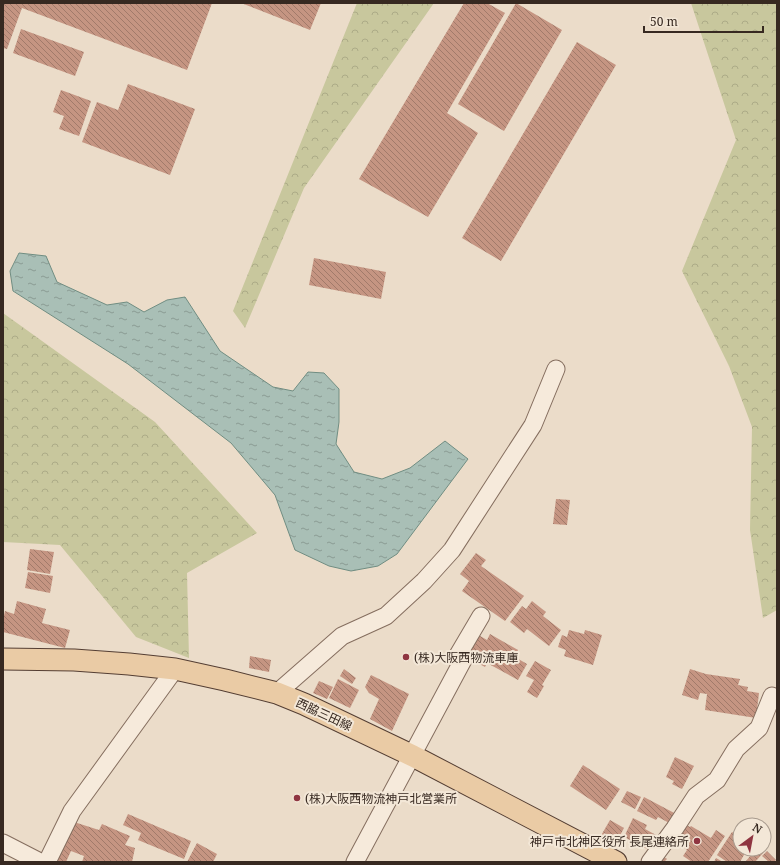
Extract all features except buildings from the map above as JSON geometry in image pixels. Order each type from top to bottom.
[{"type":"main road","name":"西脇三田線","points":[[3,659],[74,660],[175,669],[277,693],[304,704],[413,756],[616,862]]},
{"type":"street","points":[[277,693],[342,636],[386,616],[424,581],[452,550],[533,425],[556,369]]},
{"type":"street","points":[[355,862],[463,660],[458,655],[481,616]]},
{"type":"street","points":[[47,862],[72,810],[175,669]]},
{"type":"street","points":[[650,862],[696,796],[717,780],[736,750],[759,728],[772,696]]},
{"type":"street","points":[[3,843],[40,862]]},
{"type":"green space","points":[[357,3],[434,3],[304,188],[245,328],[233,311]]},
{"type":"green space","points":[[691,3],[777,3],[777,610],[763,618],[750,530],[752,427],[729,366],[682,271],[736,140]]},
{"type":"green space","points":[[3,313],[155,422],[257,533],[187,573],[189,658],[136,637],[60,545],[3,542]]},
{"type":"water","points":[[19,253],[46,256],[57,282],[107,305],[127,302],[144,312],[167,300],[185,297],[220,351],[273,387],[293,391],[308,372],[324,373],[339,389],[339,422],[336,444],[354,472],[382,479],[410,468],[445,441],[468,459],[397,554],[378,566],[351,571],[329,566],[295,550],[275,495],[231,443],[128,364],[13,291],[10,271]]},
{"type":"place","name":"(株)大阪西物流車庫","points":[[406,657]]},
{"type":"place","name":"(株)大阪西物流神戸北営業所","points":[[297,798]]},
{"type":"place","name":"神戸市北神区役所 長尾連絡所","points":[[697,841]]}]
